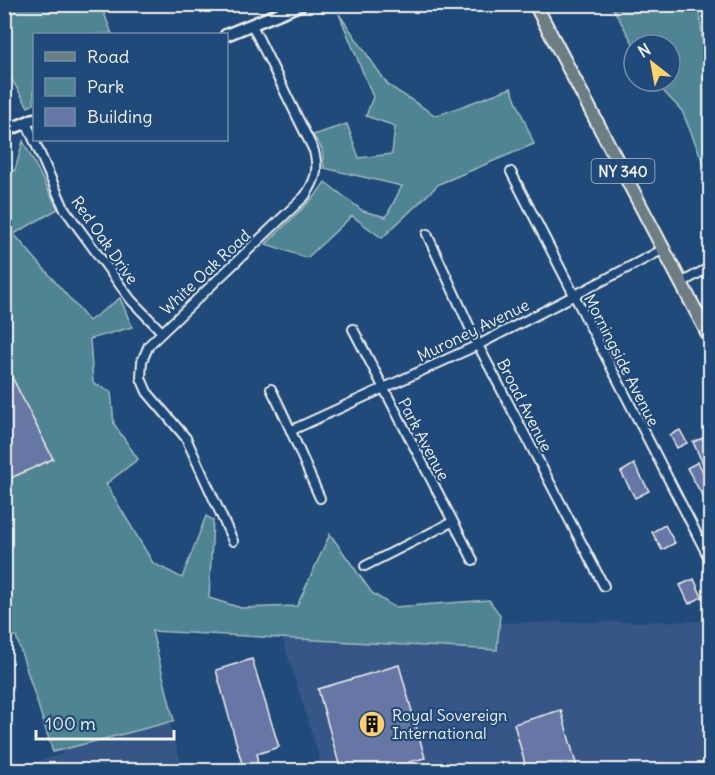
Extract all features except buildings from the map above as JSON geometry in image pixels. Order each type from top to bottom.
[{"type":"main road","name":"NY 340","points":[[535,4],[711,338]]},
{"type":"street","points":[[228,34],[302,4]]},
{"type":"street","name":"White Oak Road","points":[[232,541],[186,438],[147,392],[141,378],[142,361],[148,345],[305,196],[315,183],[318,165],[314,151],[252,25]]},
{"type":"street","points":[[4,132],[30,120]]},
{"type":"street","name":"Red Oak Drive","points":[[38,141],[64,208],[131,300],[161,331]]},
{"type":"street","name":"Morningside Avenue","points":[[512,172],[573,296],[711,560]]},
{"type":"street","name":"Broad Avenue","points":[[427,234],[478,345],[604,586]]},
{"type":"street","name":"Muroney Avenue","points":[[292,430],[478,345],[664,249]]},
{"type":"street","points":[[681,283],[711,267]]},
{"type":"street","name":"Park Avenue","points":[[353,330],[473,560]]},
{"type":"street","points":[[272,389],[320,498]]},
{"type":"street","points":[[365,566],[452,522]]},
{"type":"shaded area","points":[[710,621],[710,770],[323,770],[278,625]]},
{"type":"shaded area","points":[[142,626],[183,770],[9,770],[62,754],[18,628]]},
{"type":"green space","points":[[4,5],[101,5],[112,33],[33,33],[33,104],[28,107],[5,68]]},
{"type":"green space","points":[[611,5],[699,5],[702,38],[710,47],[710,179],[682,111],[665,93],[682,93],[682,33],[627,33]]},
{"type":"green space","points":[[339,14],[388,85],[436,116],[511,88],[534,144],[439,184],[382,238],[352,216],[307,258],[266,244],[316,195],[325,182],[363,211],[386,217],[402,186],[324,168],[322,149],[313,135],[347,124],[359,158],[392,154],[395,126],[366,116],[373,97]]},
{"type":"green space","points":[[23,141],[58,209],[14,234],[89,321],[120,298],[132,327],[90,339],[93,383],[111,392],[114,424],[138,459],[106,484],[153,563],[182,578],[206,516],[213,520],[209,598],[241,608],[297,606],[330,534],[372,593],[394,607],[489,600],[500,615],[497,650],[152,631],[174,721],[53,752],[16,636],[5,636],[4,175],[15,170]]},
{"type":"place","name":"Royal Sovereign International","points":[[372,724]]}]
